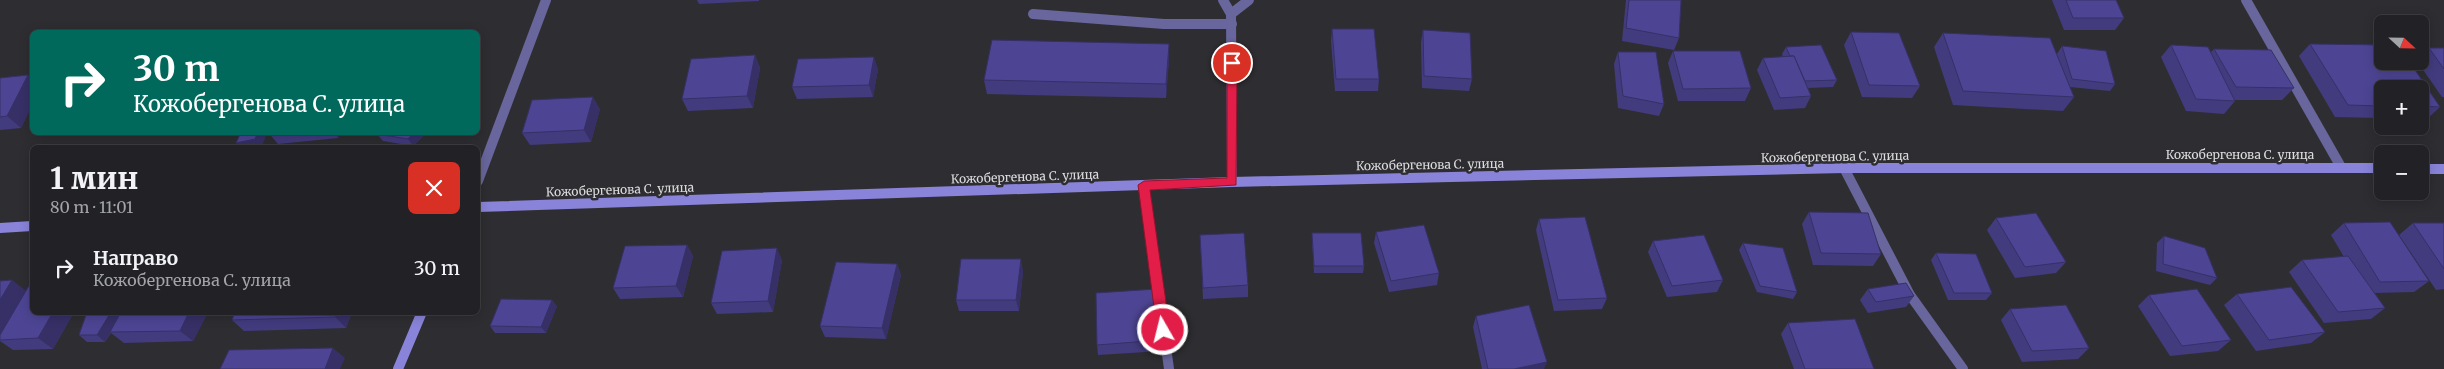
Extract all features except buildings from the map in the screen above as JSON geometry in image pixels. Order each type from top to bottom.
[{"type":"main road","name":"Кожобергенова С. улица","points":[[480,207],[1232,182],[1844,168],[2374,168]]},
{"type":"main road","points":[[2429,168],[2444,169]]},
{"type":"main road","points":[[0,228],[30,226]]},
{"type":"main road","points":[[398,369],[421,315]]},
{"type":"street","points":[[480,175],[546,0]]},
{"type":"street","points":[[1224,0],[1232,19],[1232,182]]},
{"type":"street","points":[[1033,14],[1164,24],[1232,19],[1250,0]]},
{"type":"street","points":[[2246,0],[2340,167]]},
{"type":"street","points":[[1844,168],[1910,295],[1963,369]]},
{"type":"street","points":[[1144,185],[1169,369]]},
{"type":"route","points":[[1163,330],[1144,185],[1232,182],[1232,63]]}]
